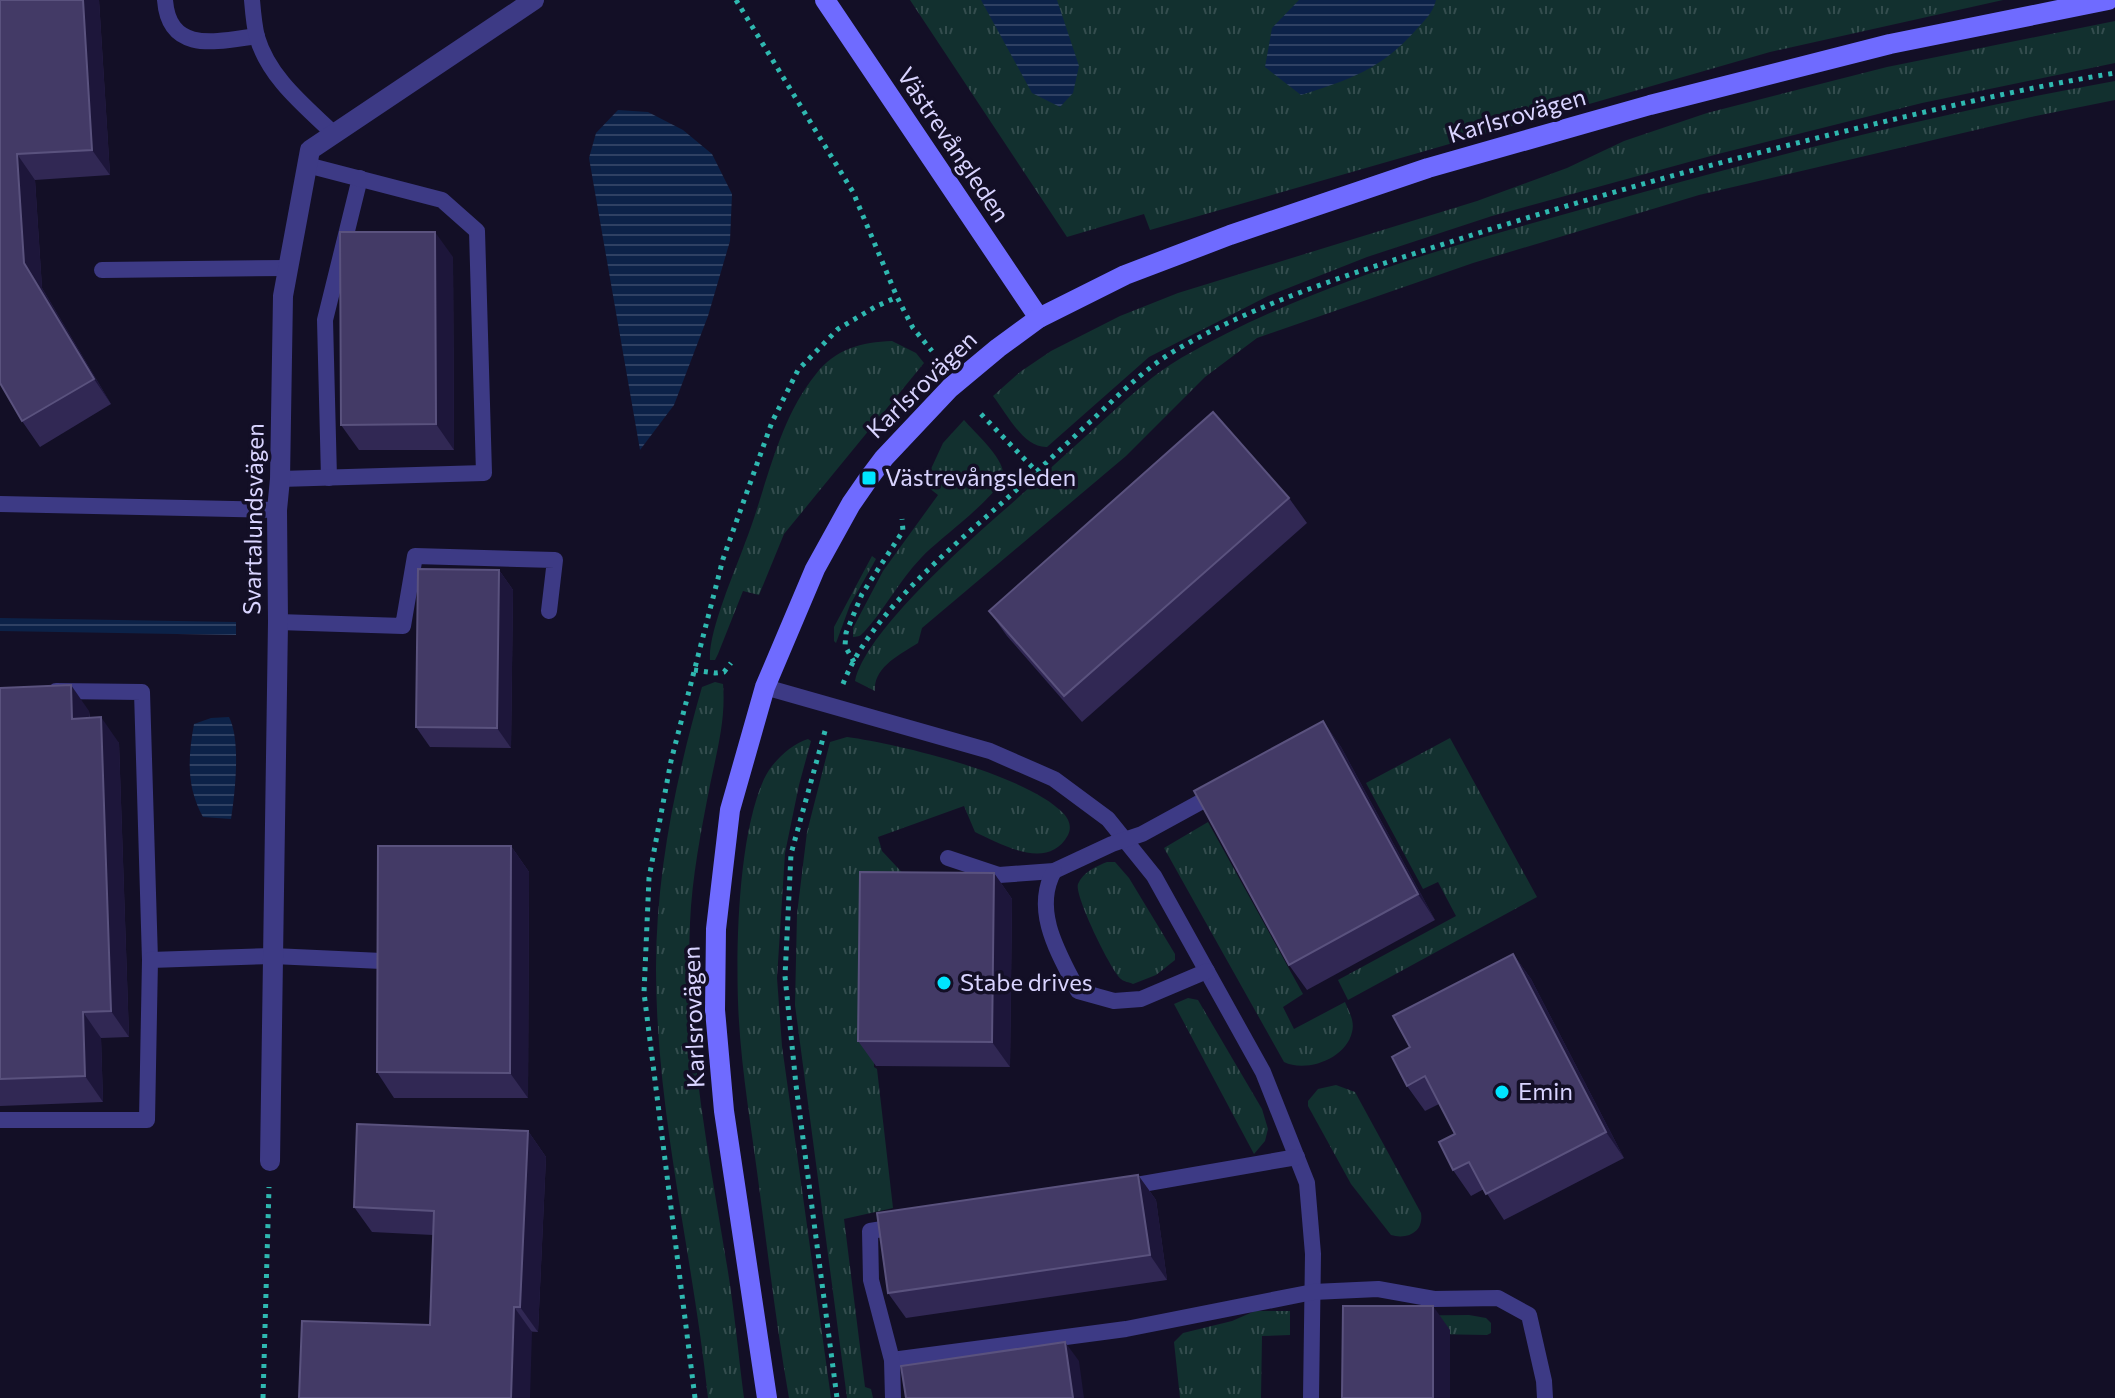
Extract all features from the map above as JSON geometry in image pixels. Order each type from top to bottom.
[{"type":"street","name":"Svartalundsvägen","points":[[270,1161],[277,510],[283,296],[310,150],[534,0]]},
{"type":"street","name":"Västrevångleden","points":[[825,0],[1039,318]]},
{"type":"street","name":"Karlsrovägen","points":[[767,1398],[724,1111],[715,1010],[716,929],[730,810],[765,687],[815,569],[869,478],[950,388],[1039,318],[1125,275],[1428,168],[1650,105],[1890,44],[2108,0]]},
{"type":"lane","points":[[165,0],[174,28],[185,38],[206,43],[257,36]]},
{"type":"lane","points":[[252,0],[257,36],[266,61],[290,92],[334,134]]},
{"type":"lane","points":[[280,479],[484,473],[477,231],[442,200],[307,165]]},
{"type":"lane","points":[[329,478],[325,320],[360,178]]},
{"type":"lane","points":[[102,270],[288,268]]},
{"type":"lane","points":[[0,504],[277,510]]},
{"type":"lane","points":[[278,622],[403,626],[415,556],[555,560],[549,611]]},
{"type":"lane","points":[[765,687],[990,751],[1042,773],[1108,819],[1154,876],[1263,1072],[1307,1183],[1313,1254],[1311,1398]]},
{"type":"lane","points":[[0,1120],[147,1120],[150,960],[142,692],[32,691]]},
{"type":"lane","points":[[948,858],[999,875],[1054,871],[1142,834],[1236,783]]},
{"type":"lane","points":[[1054,871],[1046,886],[1045,910],[1056,949],[1078,991],[1114,1001],[1141,999],[1207,971]]},
{"type":"lane","points":[[150,960],[273,956],[382,961]]},
{"type":"lane","points":[[1114,1189],[1297,1157]]},
{"type":"lane","points":[[893,1398],[892,1360],[871,1280],[870,1231],[915,1223]]},
{"type":"lane","points":[[892,1360],[1126,1329],[1313,1292],[1378,1289],[1434,1299],[1498,1298],[1529,1315],[1545,1398]]},
{"type":"path","points":[[736,0],[853,192],[897,297],[913,328],[932,351]]},
{"type":"path","points":[[837,1398],[796,1085],[785,976],[791,854],[820,743],[854,662],[906,592],[1138,377],[1180,348],[1220,327],[1303,292],[1389,262],[1616,190],[1970,100],[2115,73]]},
{"type":"path","points":[[981,414],[1037,472]]},
{"type":"path","points":[[854,662],[845,646],[846,633],[862,594],[903,531],[902,519]]},
{"type":"path","points":[[694,670],[724,672],[731,663]]},
{"type":"path","points":[[263,1398],[270,1161]]},
{"type":"green space","points":[[910,0],[2003,0],[1770,52],[1150,230],[1144,214],[1067,237]]},
{"type":"green space","points":[[2115,21],[2115,63],[1922,103],[1718,154],[1492,216],[1367,257],[1268,296],[1149,357],[1047,447],[1038,446],[1023,436],[993,396],[1020,372],[1051,351],[1120,316],[1178,293],[1477,201],[1567,168],[1624,141],[1707,113],[1887,67]]},
{"type":"green space","points":[[2115,81],[2115,100],[1699,195],[1473,263],[1257,338],[1205,377],[1126,456],[922,628],[918,643],[883,668],[878,675],[875,691],[855,681],[862,662],[894,617],[959,551],[1143,385],[1181,358],[1231,331],[1281,308],[1386,268],[1547,219],[1857,136]]},
{"type":"green space","points":[[892,341],[916,353],[924,363],[784,534],[759,595],[743,591],[718,654],[715,660],[710,660],[713,634],[723,602],[782,434],[803,393],[823,365],[840,353],[860,345]]},
{"type":"green space","points":[[964,420],[999,461],[1003,475],[1000,484],[921,558],[864,632],[853,637],[853,628],[883,571],[938,495],[924,484],[943,443]]},
{"type":"green space","points":[[872,556],[876,559],[850,605],[836,643],[834,627]]},
{"type":"green space","points":[[715,682],[723,684],[723,710],[693,888],[689,965],[699,1092],[744,1398],[708,1398],[668,1130],[658,1023],[657,933],[669,826],[702,687]]},
{"type":"green space","points":[[847,737],[898,746],[993,774],[1046,799],[1065,815],[1070,826],[1068,835],[1049,852],[1024,852],[975,832],[964,806],[878,837],[882,851],[910,881],[876,896],[874,1067],[877,1069],[893,1208],[844,1219],[865,1387],[871,1389],[873,1398],[847,1398],[795,1005],[797,914],[807,832],[830,742]]},
{"type":"green space","points":[[1450,738],[1537,897],[1348,1000],[1338,980],[1456,916],[1438,882],[1423,889],[1366,783]]},
{"type":"green space","points":[[808,739],[811,741],[785,853],[777,978],[782,1046],[831,1398],[789,1398],[747,1098],[738,1001],[741,888],[749,828],[767,773],[788,750]]},
{"type":"green space","points":[[1208,822],[1303,994],[1283,1007],[1294,1029],[1345,1002],[1353,1028],[1342,1050],[1334,1056],[1303,1066],[1284,1062],[1164,848]]},
{"type":"green space","points":[[1107,862],[1115,862],[1129,878],[1175,954],[1175,960],[1156,975],[1133,984],[1116,973],[1094,933],[1078,891],[1083,876]]},
{"type":"green space","points":[[1188,998],[1198,1000],[1262,1109],[1268,1129],[1265,1141],[1254,1154],[1174,1004]]},
{"type":"green space","points":[[1336,1085],[1355,1092],[1421,1213],[1420,1225],[1413,1233],[1391,1235],[1351,1184],[1308,1106],[1308,1101],[1318,1089]]},
{"type":"green space","points":[[1255,1311],[1290,1311],[1290,1335],[1262,1336],[1261,1398],[1180,1398],[1174,1342],[1183,1333],[1232,1321]]},
{"type":"green space","points":[[1469,1315],[1486,1318],[1491,1323],[1491,1333],[1372,1333],[1371,1316]]},
{"type":"water","points":[[981,0],[1057,0],[1079,66],[1073,93],[1060,107],[1032,93]]},
{"type":"water","points":[[1299,0],[1436,0],[1425,20],[1390,55],[1363,72],[1301,95],[1265,67],[1272,28]]},
{"type":"water","points":[[618,110],[648,112],[683,130],[712,154],[732,194],[730,241],[708,316],[674,405],[640,450],[589,158],[596,133]]},
{"type":"water","points":[[0,618],[236,622],[236,635],[0,631]]},
{"type":"water","points":[[229,717],[236,753],[231,819],[203,817],[191,783],[190,748],[194,724],[211,718]]},
{"type":"building","points":[[0,0],[83,0],[92,150],[17,154],[24,263],[94,379],[22,421],[0,383]]},
{"type":"building","points":[[340,232],[435,232],[436,424],[341,425]]},
{"type":"building","points":[[1213,412],[1289,498],[1064,696],[989,611]]},
{"type":"building","points":[[418,569],[499,570],[497,728],[416,727]]},
{"type":"building","points":[[71,685],[72,719],[101,717],[111,1011],[83,1012],[85,1076],[0,1079],[0,688]]},
{"type":"building","points":[[1323,721],[1418,894],[1289,965],[1194,791]]},
{"type":"building","points":[[378,846],[511,846],[510,1073],[377,1072]]},
{"type":"building","name":"Stabe drives","points":[[860,872],[994,873],[992,1042],[858,1041]]},
{"type":"building","name":"Emin","points":[[1513,954],[1606,1132],[1486,1194],[1469,1162],[1453,1170],[1439,1142],[1455,1134],[1425,1076],[1407,1086],[1392,1057],[1410,1047],[1393,1016]]},
{"type":"building","points":[[357,1124],[528,1131],[520,1307],[514,1307],[511,1398],[299,1398],[302,1321],[430,1325],[434,1211],[354,1207]]},
{"type":"building","points":[[1138,1175],[1150,1255],[888,1293],[877,1213]]},
{"type":"building","points":[[1343,1306],[1433,1306],[1433,1398],[1342,1398]]},
{"type":"building","points":[[1065,1342],[1073,1398],[906,1398],[901,1366]]},
{"type":"place","name":"Västrevångsleden","points":[[869,478]]},
{"type":"place","name":"Stabe drives","points":[[944,983]]},
{"type":"place","name":"Emin","points":[[1502,1092]]}]
